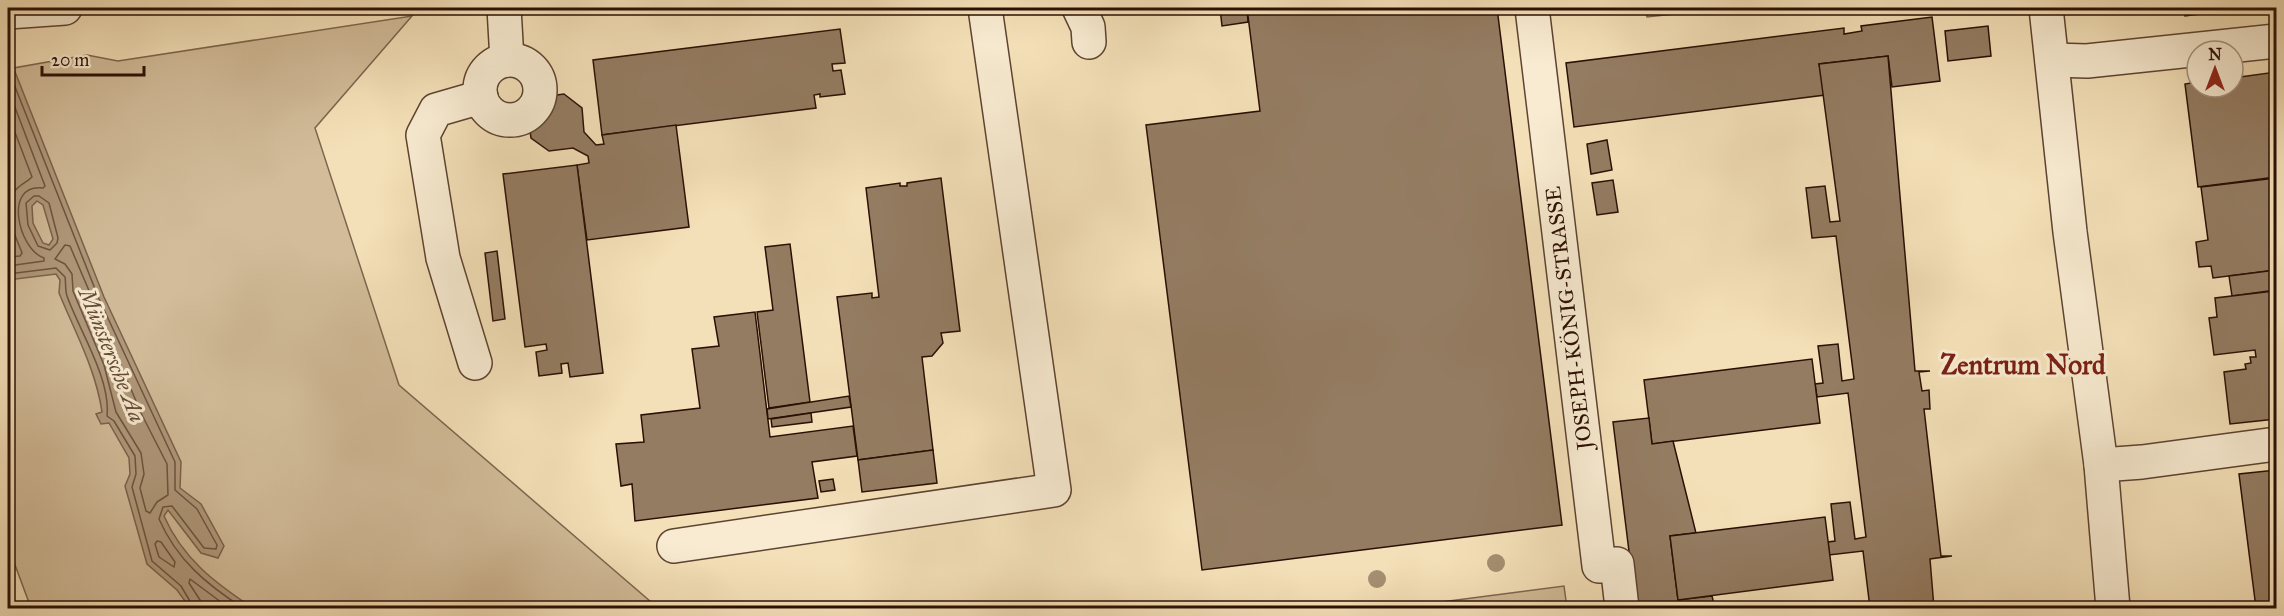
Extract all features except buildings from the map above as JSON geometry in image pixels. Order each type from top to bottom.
[{"type":"street","points":[[8,12],[59,8]]},
{"type":"street","points":[[504,8],[507,60]]},
{"type":"street","points":[[674,546],[1054,490],[985,8]]},
{"type":"street","points":[[1079,8],[1088,27],[1089,42]]},
{"type":"street","name":"JOSEPH-KÖNIG-STRASSE","points":[[1532,8],[1599,566],[1617,564],[1622,609]]},
{"type":"street","points":[[2046,8],[2070,232],[2101,465],[2113,609]]},
{"type":"street","points":[[2052,60],[2087,61],[2277,41]]},
{"type":"street","points":[[507,60],[518,60],[535,72],[540,92],[537,102],[523,117],[502,119],[485,107],[480,87],[489,68],[507,60]]},
{"type":"street","points":[[476,363],[442,258],[423,135],[435,110],[481,97]]},
{"type":"street","points":[[2101,465],[2142,462],[2277,444]]},
{"type":"shaded area","points":[[1646,8],[1731,8],[1647,17]]},
{"type":"shaded area","points":[[412,16],[315,128],[399,385],[658,608],[31,608],[8,546],[8,69],[87,55],[118,61]]},
{"type":"shaded area","points":[[1564,586],[1567,608],[1395,608]]},
{"type":"water","name":"Münstersche Aa","points":[[8,54],[104,297],[181,462],[180,488],[201,504],[224,546],[218,558],[201,553],[168,510],[164,516],[181,545],[201,569],[253,608],[190,608],[177,590],[147,564],[125,486],[130,474],[129,458],[109,423],[101,424],[96,414],[102,412],[95,381],[59,293],[60,280],[56,274],[8,280]],"holes":[[[37,201],[43,205],[53,239],[49,245],[43,243],[33,223],[32,206]]]},
{"type":"district","name":"Zentrum Nord","points":[[2023,364]]}]
